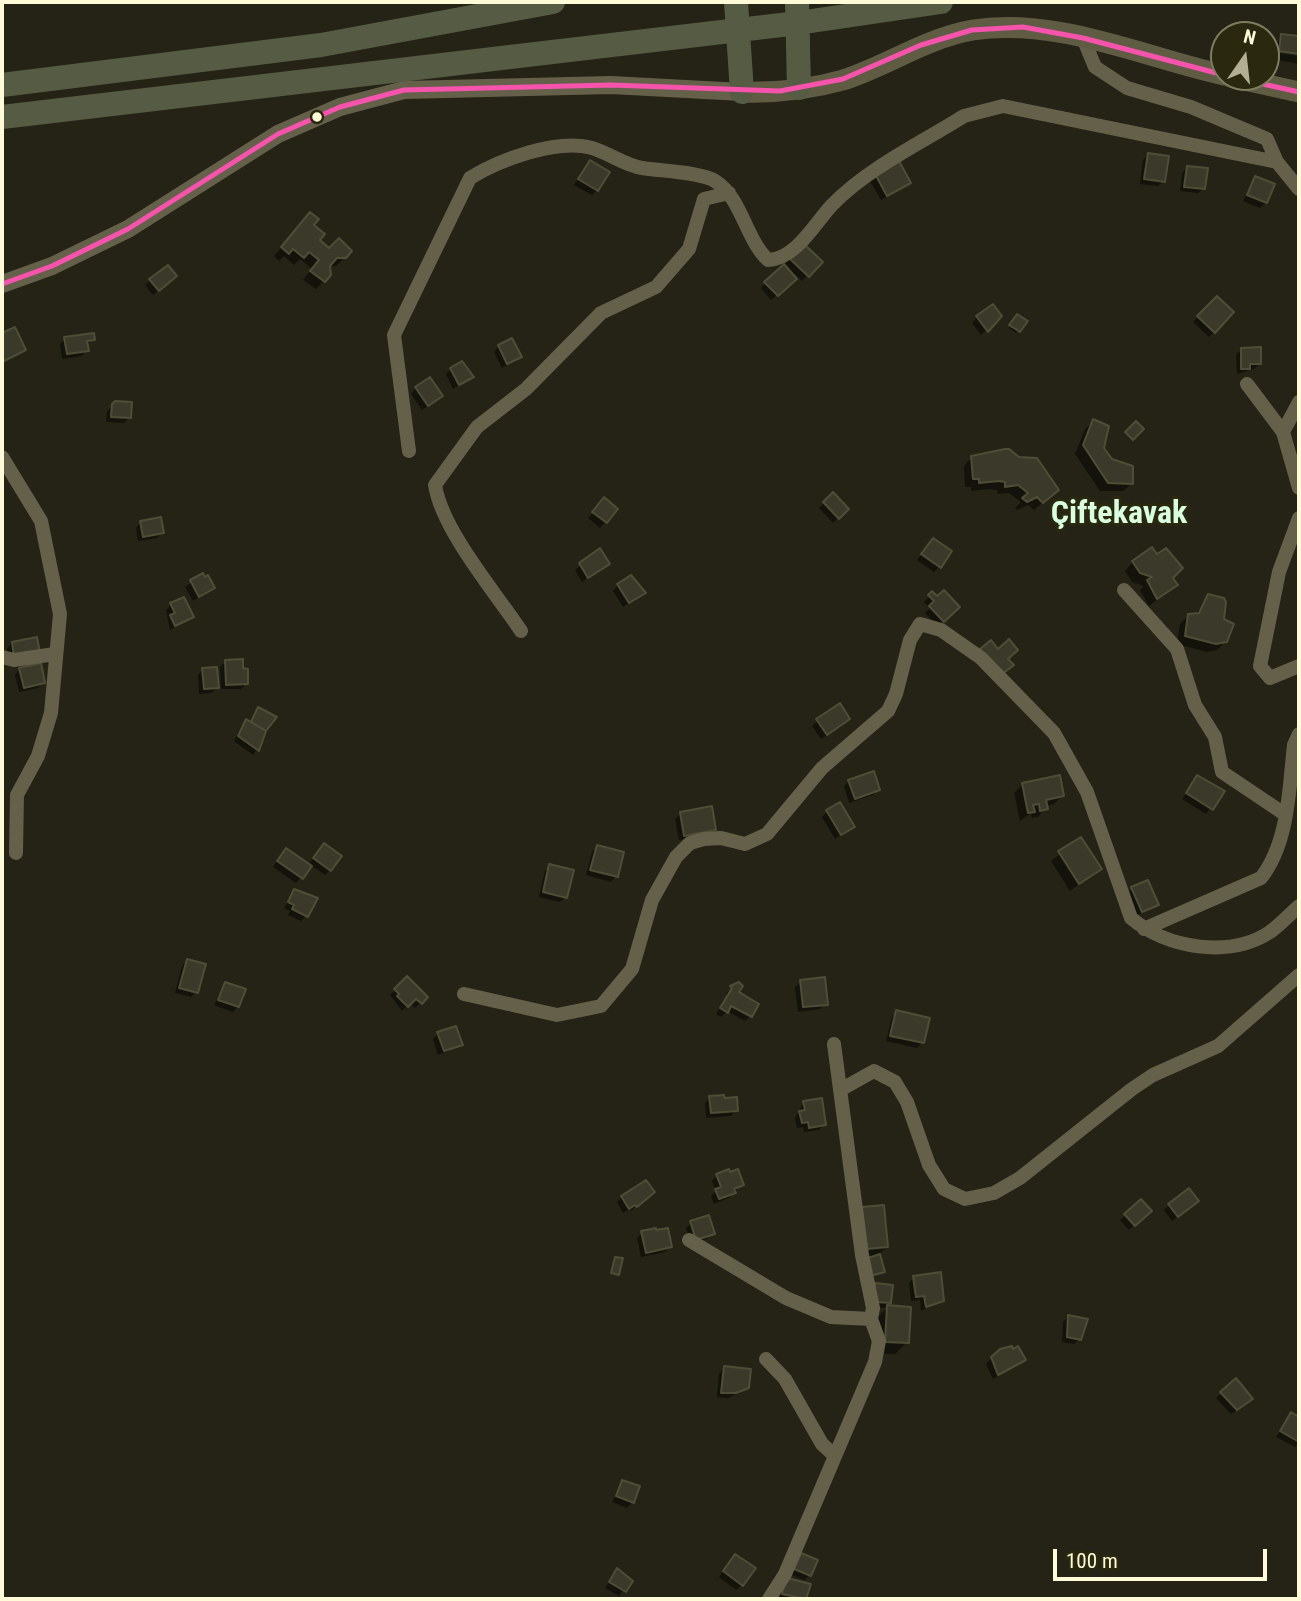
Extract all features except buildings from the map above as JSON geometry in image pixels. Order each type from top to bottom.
[{"type":"highway","points":[[2,85],[321,45],[554,2]]},
{"type":"highway","points":[[736,2],[742,92]]},
{"type":"highway","points":[[2,117],[738,30],[797,12],[941,2]]},
{"type":"highway","points":[[797,12],[799,88]]},
{"type":"main road","points":[[742,92],[799,88],[843,79],[920,45],[972,30],[1023,27],[1083,38],[1210,71]]},
{"type":"main road","points":[[1280,88],[1299,92]]},
{"type":"street","points":[[1083,38],[1095,67],[1127,88],[1191,107],[1266,139],[1277,162],[1299,189]]},
{"type":"street","points":[[2,284],[52,266],[128,229],[278,134],[340,107],[391,93],[404,90],[611,85],[742,92]]},
{"type":"street","points":[[409,451],[394,335],[470,178],[490,166],[548,148],[590,147],[637,167],[713,179],[729,193],[756,248],[768,260],[778,260],[800,242],[834,203],[861,181],[964,116],[1003,106],[1277,162]]},
{"type":"street","points":[[522,631],[467,554],[437,497],[435,485],[477,427],[526,389],[601,313],[656,287],[689,249],[704,198],[729,193]]},
{"type":"street","points":[[1247,384],[1283,432],[1299,488]]},
{"type":"street","points":[[1283,432],[1299,402]]},
{"type":"street","points":[[2,457],[41,520],[60,614],[51,713],[38,756],[17,795],[16,853]]},
{"type":"street","points":[[1299,518],[1279,572],[1260,666],[1270,678],[1299,666]]},
{"type":"street","points":[[1124,590],[1177,649],[1195,705],[1215,737],[1222,772],[1286,815]]},
{"type":"street","points":[[464,994],[557,1015],[601,1006],[632,969],[652,900],[676,857],[690,843],[704,839],[721,838],[745,844],[767,834],[822,768],[888,711],[896,694],[909,640],[920,624],[941,630],[981,658],[1054,733],[1087,792],[1130,918],[1144,929],[1202,949],[1251,941],[1270,931],[1299,906]]},
{"type":"street","points":[[2,657],[14,660],[55,654]]},
{"type":"street","points":[[1144,929],[1261,878],[1270,866],[1286,815],[1294,745],[1299,734]]},
{"type":"street","points":[[840,1090],[874,1071],[895,1082],[907,1102],[929,1165],[944,1189],[965,1199],[994,1193],[1020,1178],[1132,1088],[1153,1075],[1218,1046],[1299,975]]},
{"type":"street","points":[[769,1599],[785,1574],[875,1362],[879,1341],[871,1319],[873,1308],[834,1044]]},
{"type":"street","points":[[689,1240],[786,1298],[831,1317],[871,1319]]},
{"type":"street","points":[[766,1359],[785,1379],[822,1444],[835,1456]]},
{"type":"transit line","points":[[2,284],[52,266],[128,229],[278,134],[340,107],[404,90],[611,85],[780,91],[843,79],[921,45],[972,30],[1023,27],[1083,38],[1210,71]]},
{"type":"transit line","points":[[1280,88],[1299,92]]},
{"type":"district","name":"Çiftekavak","points":[[1119,515]]}]
